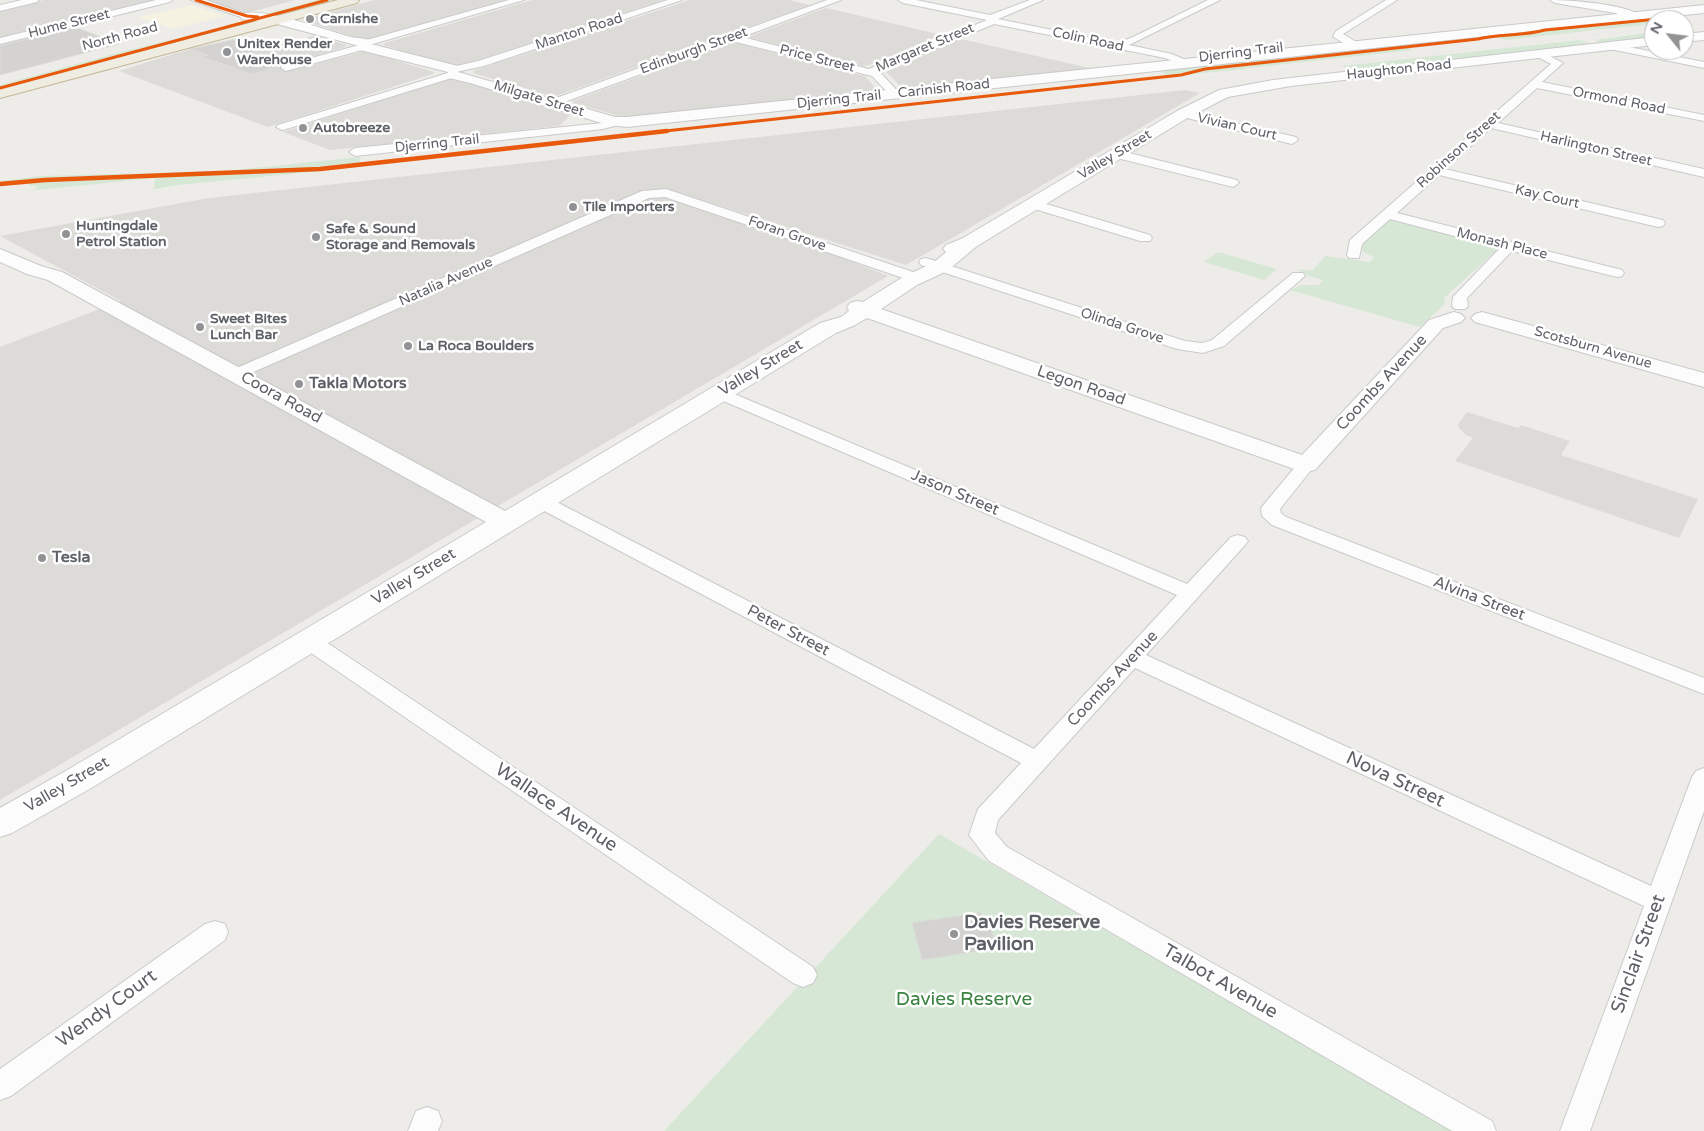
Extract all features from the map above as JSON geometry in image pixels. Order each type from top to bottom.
[{"type":"highway","name":"North Road","points":[[0,83],[307,0]]},
{"type":"highway","name":"North Road","points":[[0,94],[353,0]]},
{"type":"street","points":[[0,8],[34,0]]},
{"type":"street","name":"Hume Street","points":[[0,41],[168,0]]},
{"type":"street","points":[[196,0],[247,16]]},
{"type":"street","points":[[286,68],[519,0]]},
{"type":"street","name":"Manton Road","points":[[282,127],[677,0]]},
{"type":"street","name":"Edinburgh Street","points":[[552,103],[836,0]]},
{"type":"street","name":"Colin Road","points":[[903,0],[1121,47],[1156,61]]},
{"type":"street","name":"Margaret Street","points":[[870,72],[989,19],[1038,0]]},
{"type":"street","points":[[1121,47],[1215,0]]},
{"type":"street","points":[[1356,46],[1338,36],[1339,33],[1392,0]]},
{"type":"street","points":[[1555,0],[1605,8],[1632,16]]},
{"type":"street","name":"Carinish Road","points":[[355,152],[603,126],[612,121],[895,94],[1156,61],[1180,64],[1704,9]]},
{"type":"street","name":"Milgate Street","points":[[247,16],[278,20],[367,44],[612,121]]},
{"type":"street","name":"Price Street","points":[[732,38],[876,74],[895,94]]},
{"type":"street","name":"Haughton Road","points":[[1220,92],[1290,82],[1644,42]]},
{"type":"street","points":[[1610,46],[1704,65]]},
{"type":"street","name":"Robinson Street","points":[[1354,257],[1354,243],[1558,63],[1543,55]]},
{"type":"street","name":"Ormond Road","points":[[1534,84],[1704,118]]},
{"type":"street","name":"Valley Street","points":[[0,824],[309,641],[828,328],[848,320],[861,309],[892,291],[922,270],[1220,92]]},
{"type":"street","name":"Vivian Court","points":[[1183,114],[1292,140]]},
{"type":"street","name":"Harlington Street","points":[[1488,124],[1704,173]]},
{"type":"street","points":[[1117,154],[1233,183]]},
{"type":"street","name":"Kay Court","points":[[1436,171],[1658,224]]},
{"type":"street","name":"Foran Grove","points":[[656,192],[666,193],[922,270]]},
{"type":"street","name":"Natalia Avenue","points":[[236,374],[656,192]]},
{"type":"street","points":[[1033,204],[1145,238]]},
{"type":"street","name":"Monash Place","points":[[1388,215],[1617,273]]},
{"type":"street","points":[[1457,312],[1460,297],[1468,291],[1509,246]]},
{"type":"street","name":"Coora Road","points":[[3,250],[34,270],[55,276],[506,522]]},
{"type":"street","name":"Olinda Grove","points":[[922,270],[1183,346],[1203,348],[1218,343],[1296,274],[1316,281]]},
{"type":"street","name":"Legon Road","points":[[861,309],[1306,465]]},
{"type":"street","name":"Scotsburn Avenue","points":[[1457,312],[1476,310],[1482,318],[1704,380]]},
{"type":"street","name":"Coombs Avenue","points":[[1276,500],[1436,324],[1457,312]]},
{"type":"street","name":"Jason Street","points":[[720,393],[1191,593]]},
{"type":"street","name":"Alvina Street","points":[[1276,500],[1270,508],[1272,516],[1288,526],[1704,686]]},
{"type":"street","name":"Peter Street","points":[[540,501],[1036,761]]},
{"type":"street","name":"Coombs Avenue","points":[[987,816],[1238,541]]},
{"type":"street","name":"Wallace Avenue","points":[[309,641],[803,975]]},
{"type":"street","name":"Nova Street","points":[[1133,658],[1658,901]]},
{"type":"street","name":"Sinclair Street","points":[[1574,1131],[1704,777]]},
{"type":"street","name":"Talbot Avenue","points":[[987,816],[982,835],[998,854],[1481,1131]]},
{"type":"street","name":"Wendy Court","points":[[0,1086],[215,932]]},
{"type":"shaded area","points":[[44,0],[156,0],[0,38],[0,10]]},
{"type":"shaded area","points":[[206,0],[295,0],[247,13]]},
{"type":"shaded area","points":[[374,0],[506,0],[364,40],[302,20]]},
{"type":"shaded area","points":[[532,0],[664,0],[459,66],[452,66],[383,45],[385,43]]},
{"type":"shaded area","points":[[690,0],[789,0],[810,5],[553,97],[473,73],[473,71]]},
{"type":"shaded area","points":[[191,5],[225,16],[173,29],[139,17]]},
{"type":"shaded area","points":[[826,8],[942,35],[863,66],[751,38],[750,36]]},
{"type":"shaded area","points":[[316,35],[346,45],[345,47],[280,66],[293,70],[365,51],[434,72],[433,74],[268,127],[119,71],[190,49],[224,60]]},
{"type":"shaded area","points":[[961,39],[1094,69],[907,89],[902,88],[886,72]]},
{"type":"shaded area","points":[[730,43],[865,76],[877,90],[626,118],[573,103],[573,101]]},
{"type":"shaded area","points":[[448,79],[455,79],[570,115],[559,126],[330,150],[283,132]]},
{"type":"shaded area","points":[[1185,90],[1200,93],[906,265],[664,188],[888,276],[0,800],[0,347],[121,301],[0,236],[209,198]]},
{"type":"shaded area","points":[[1467,412],[1518,428],[1521,425],[1570,441],[1561,455],[1698,499],[1679,538],[1455,461],[1473,438],[1466,435],[1459,428],[1458,424]]},
{"type":"green space","points":[[317,0],[339,0],[279,15],[270,13]]},
{"type":"green space","points":[[1644,17],[1644,25],[1505,40],[1490,35],[1405,46],[1413,50],[1245,67],[1247,69],[1182,75],[1167,75],[1153,70]]},
{"type":"green space","points":[[252,20],[257,22],[0,91],[0,85],[117,53]]},
{"type":"green space","points":[[1644,33],[1644,40],[1606,45],[1595,40]]},
{"type":"green space","points":[[1580,40],[1596,46],[1354,73],[1342,66]]},
{"type":"green space","points":[[360,157],[359,164],[320,168],[321,171],[179,185],[148,190],[154,188],[155,178],[26,191],[36,189],[37,186],[28,186],[31,180],[20,184],[0,186],[0,181],[40,176],[226,171]]},
{"type":"green space","points":[[1393,220],[1491,243],[1496,247],[1496,251],[1445,297],[1444,305],[1420,327],[1290,290],[1302,285],[1319,285],[1323,280],[1309,276],[1297,269],[1312,271],[1325,256],[1370,262],[1374,257],[1363,252],[1362,244],[1388,221]]},
{"type":"green space","points":[[1218,252],[1277,269],[1264,280],[1204,262]]},
{"type":"green space","name":"Davies Reserve","points":[[939,834],[1454,1131],[664,1131]]},
{"type":"building","points":[[75,27],[119,44],[0,75],[0,46]]},
{"type":"building","points":[[242,38],[270,48],[247,54],[279,66],[253,74],[202,57],[208,55],[190,49]]},
{"type":"building","name":"Davies Reserve Pavilion","points":[[981,913],[985,926],[990,925],[995,942],[984,944],[986,950],[922,960],[912,923]]},
{"type":"railway","points":[[1694,24],[1704,23]]},
{"type":"railway","points":[[715,132],[1644,30]]},
{"type":"railway","points":[[0,211],[726,131]]},
{"type":"cycle path","points":[[196,0],[247,16],[258,17]]},
{"type":"cycle path","points":[[0,88],[327,0]]},
{"type":"cycle path","name":"Djerring Trail","points":[[0,184],[45,180],[320,169],[1181,75],[1205,69],[1478,39],[1496,35],[1531,34],[1545,30],[1644,20]]},
{"type":"place","name":"Carnishe","points":[[310,19]]},
{"type":"place","name":"Unitex Render Warehouse","points":[[227,52]]},
{"type":"place","name":"Autobreeze","points":[[303,128]]},
{"type":"place","name":"Tile Importers","points":[[573,207]]},
{"type":"place","name":"Huntingdale Petrol Station","points":[[66,234]]},
{"type":"place","name":"Safe & Sound Storage and Removals","points":[[316,237]]},
{"type":"place","name":"Sweet Bites Lunch Bar","points":[[200,327]]},
{"type":"place","name":"La Roca Boulders","points":[[408,346]]},
{"type":"place","name":"Takla Motors","points":[[299,384]]},
{"type":"place","name":"Tesla","points":[[42,558]]},
{"type":"place","name":"Davies Reserve Pavilion","points":[[954,934]]}]
